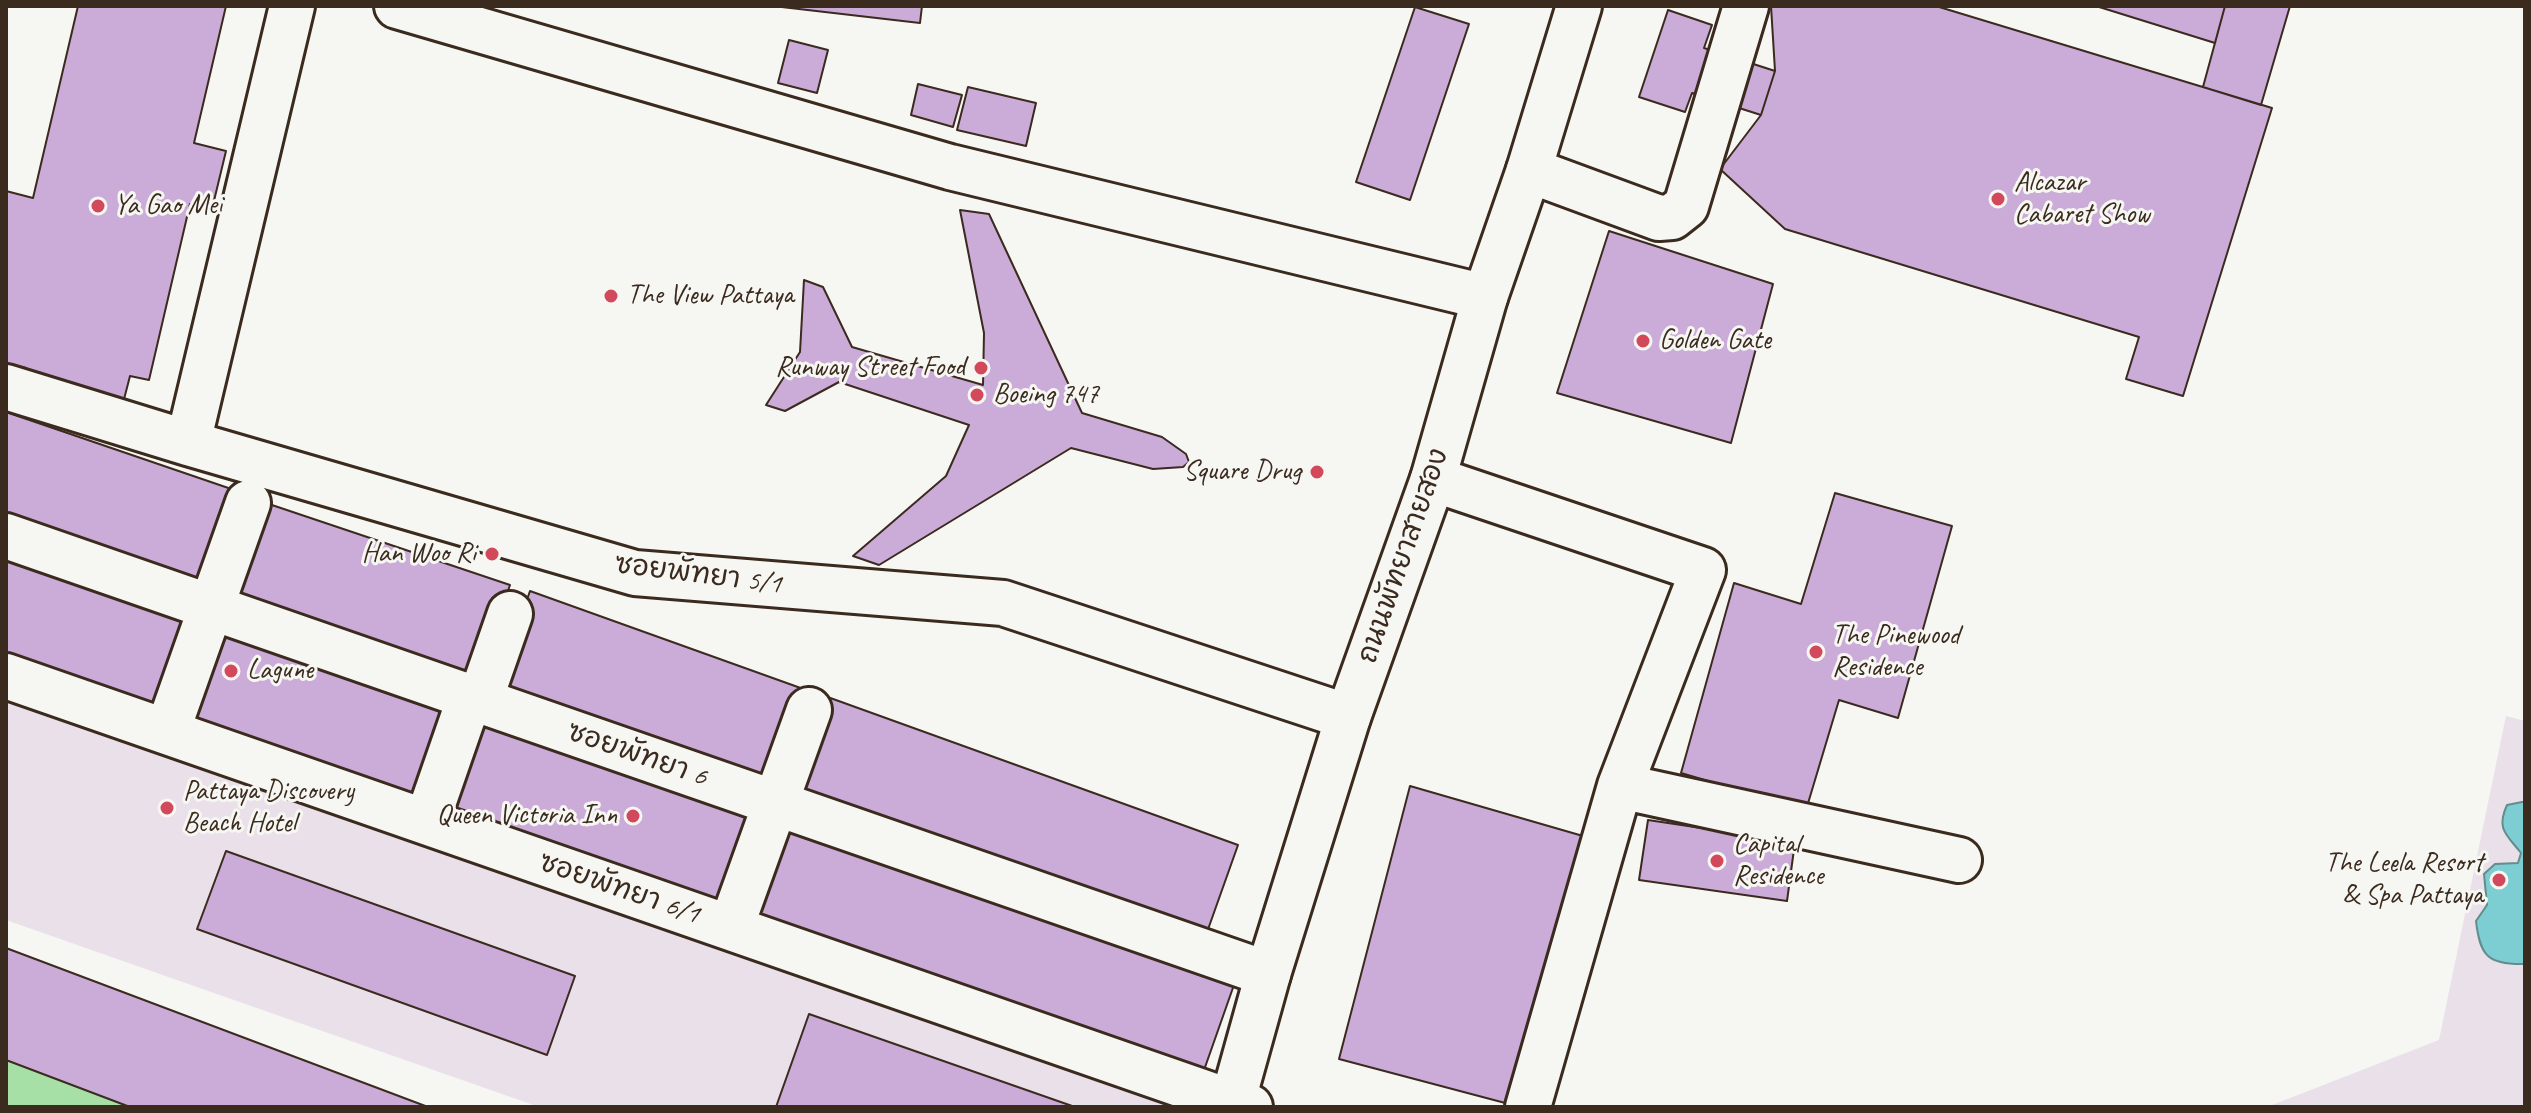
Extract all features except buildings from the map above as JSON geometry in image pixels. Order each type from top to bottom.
[{"type":"street","points":[[188,443],[292,6]]},
{"type":"street","points":[[397,6],[950,167],[1485,297]]},
{"type":"street","name":"ถนนพัทยาสายสอง","points":[[1238,1106],[1268,974],[1348,717],[1433,479],[1485,297],[1529,170],[1579,6]]},
{"type":"street","points":[[1529,170],[1659,218],[1672,217],[1686,206],[1746,6]]},
{"type":"street","name":"ซอยพัทยา 5/1","points":[[6,387],[635,573],[1003,603],[1348,717]]},
{"type":"street","points":[[1433,479],[1703,570],[1620,786],[1528,1107]]},
{"type":"street","points":[[167,732],[248,503]]},
{"type":"street","name":"ซอยพัทยา 6","points":[[6,536],[1268,974]]},
{"type":"street","points":[[427,821],[510,614]]},
{"type":"street","name":"ซอยพัทยา 6/1","points":[[6,676],[1238,1106]]},
{"type":"street","points":[[731,927],[809,710]]},
{"type":"street","points":[[1620,786],[1959,860]]},
{"type":"shaded area","name":"Pattaya Discovery Beach Hotel","points":[[6,696],[1190,1107],[539,1107],[6,920]]},
{"type":"shaded area","name":"The Leela Resort & Spa Pattaya","points":[[2506,716],[2525,721],[2525,1107],[2267,1107],[2439,1040]]},
{"type":"green space","points":[[6,1060],[130,1107],[6,1107]]},
{"type":"water","points":[[2525,802],[2525,964],[2502,963],[2488,956],[2484,950],[2476,921],[2487,905],[2484,874],[2495,864],[2518,863],[2521,853],[2504,831],[2502,820],[2507,805]]},
{"type":"place","name":"Alcazar Cabaret Show","points":[[1998,199]]},
{"type":"place","name":"Ya Gao Mei","points":[[98,206]]},
{"type":"place","name":"The View Pattaya","points":[[611,296]]},
{"type":"place","name":"Golden Gate","points":[[1643,341]]},
{"type":"place","name":"Runway Street Food","points":[[981,368]]},
{"type":"place","name":"Boeing 747","points":[[977,395]]},
{"type":"place","name":"Square Drug","points":[[1317,472]]},
{"type":"place","name":"Han Woo Ri","points":[[492,554]]},
{"type":"place","name":"The Pinewood Residence","points":[[1816,652]]},
{"type":"place","name":"Lagune","points":[[231,671]]},
{"type":"place","name":"Pattaya Discovery Beach Hotel","points":[[167,808]]},
{"type":"place","name":"Queen Victoria Inn","points":[[633,816]]},
{"type":"place","name":"Capital Residence","points":[[1717,861]]},
{"type":"place","name":"The Leela Resort & Spa Pattaya","points":[[2499,880]]}]
